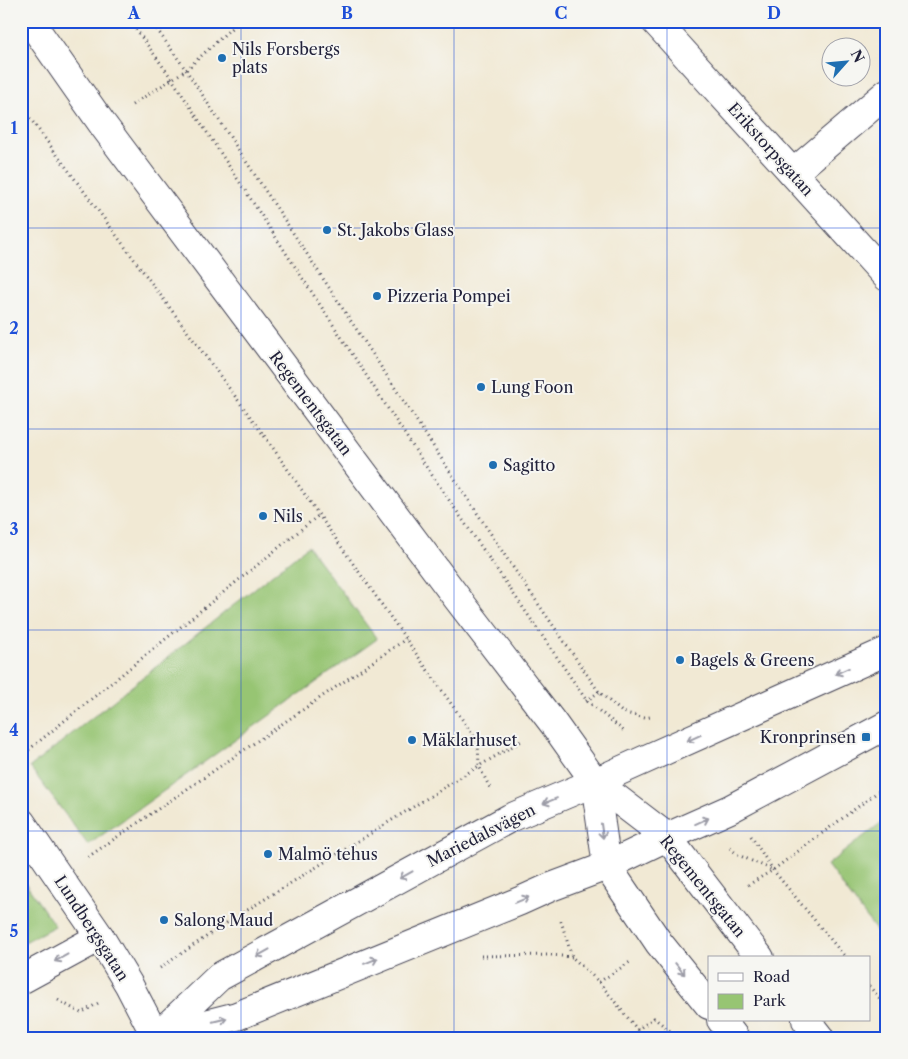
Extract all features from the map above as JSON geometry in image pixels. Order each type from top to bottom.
[{"type":"main road","name":"Regementsgatan","points":[[30,21],[103,125],[457,598],[553,723],[595,782],[667,837],[758,956]]},
{"type":"main road","name":"Erikstorpsgatan","points":[[655,21],[887,276]]},
{"type":"main road","points":[[793,173],[887,93]]},
{"type":"main road","name":"Mariedalsvägen","points":[[155,1037],[219,977],[510,818],[655,756],[887,651]]},
{"type":"main road","points":[[155,1037],[237,1016],[551,887],[607,866],[730,809],[887,725]]},
{"type":"main road","name":"Regementsgatan","points":[[595,782],[607,866],[659,943],[708,1004]]},
{"type":"main road","name":"Lundbergsgatan","points":[[21,822],[100,937],[129,986],[155,1037]]},
{"type":"main road","points":[[23,979],[100,937]]},
{"type":"main road","points":[[723,1022],[735,1038]]},
{"type":"main road","points":[[808,1022],[820,1038]]},
{"type":"path","points":[[130,21],[172,79],[423,462],[587,701],[655,756]]},
{"type":"path","points":[[151,21],[186,70],[508,560],[599,692],[622,712],[645,718],[669,714],[686,741]]},
{"type":"path","points":[[103,125],[186,70],[240,21]]},
{"type":"path","points":[[21,106],[271,445],[478,742],[479,766],[491,790]]},
{"type":"path","points":[[21,756],[318,515]]},
{"type":"path","points":[[59,877],[406,639]]},
{"type":"path","points":[[23,979],[81,1013],[156,971],[228,922],[479,766]]},
{"type":"path","points":[[730,809],[773,870],[844,956]]},
{"type":"path","points":[[704,821],[738,855],[773,870]]},
{"type":"path","points":[[503,956],[551,955],[572,957],[599,982],[644,1038]]},
{"type":"path","points":[[870,987],[887,1007]]},
{"type":"path","points":[[637,1030],[654,1018],[679,1038]]},
{"type":"green space","points":[[308,546],[377,639],[88,845],[30,767]]},
{"type":"green space","points":[[887,818],[887,945],[827,865]]},
{"type":"green space","points":[[21,877],[55,926],[21,944]]},
{"type":"place","name":"Nils Forsbergs plats","points":[[222,58]]},
{"type":"place","name":"St. Jakobs Glass","points":[[327,230]]},
{"type":"place","name":"Pizzeria Pompei","points":[[377,296]]},
{"type":"place","name":"Lung Foon","points":[[481,387]]},
{"type":"place","name":"Sagitto","points":[[493,465]]},
{"type":"place","name":"Nils","points":[[263,516]]},
{"type":"place","name":"Bagels & Greens","points":[[680,660]]},
{"type":"place","name":"Kronprinsen","points":[[866,737]]},
{"type":"place","name":"Mäklarhuset","points":[[412,740]]},
{"type":"place","name":"Malmö tehus","points":[[268,854]]},
{"type":"place","name":"Salong Maud","points":[[164,920]]}]
